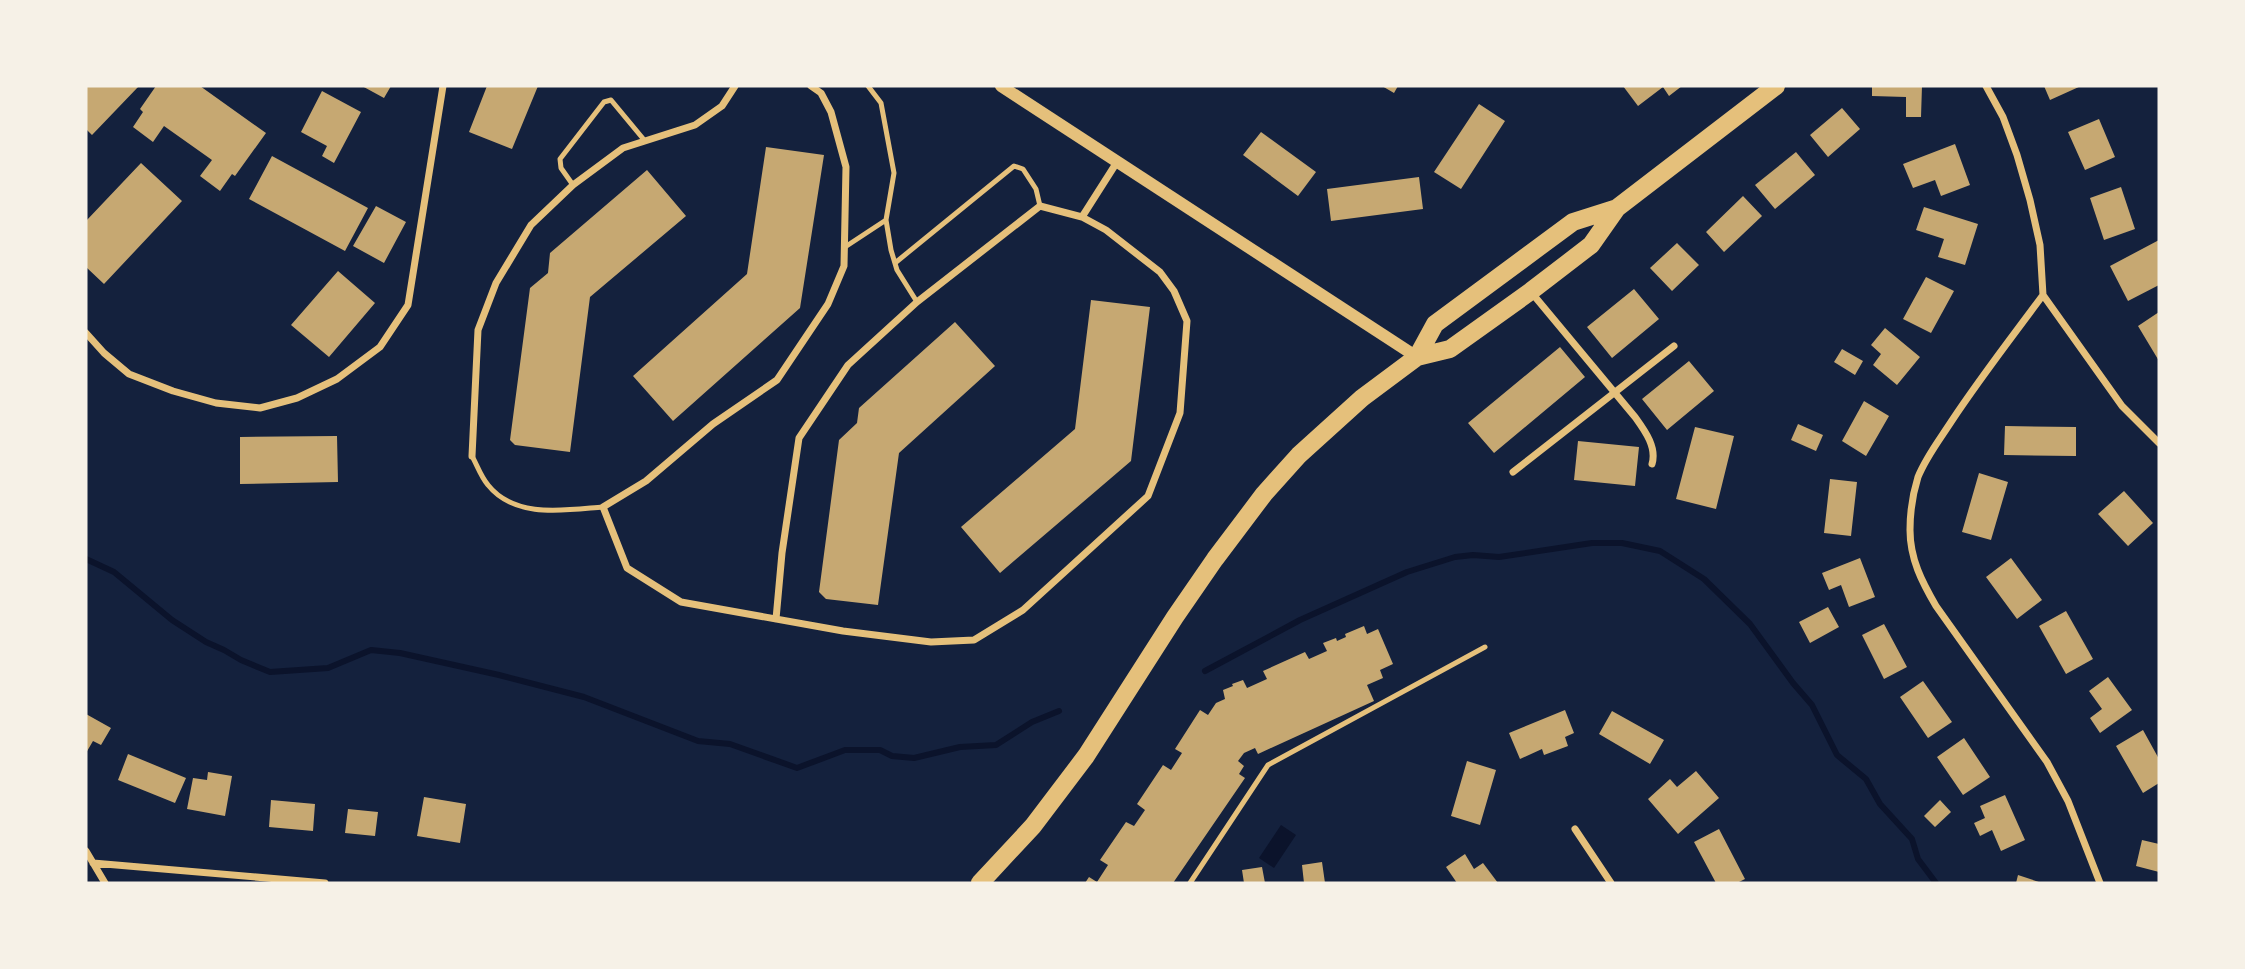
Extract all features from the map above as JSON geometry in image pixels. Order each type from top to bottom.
[{"type":"main road","points":[[1417,357],[1450,349],[1531,291],[1591,245],[1617,208],[1776,86]]},
{"type":"main road","points":[[980,883],[1033,826],[1086,756],[1215,559],[1264,494],[1299,455],[1337,420],[1417,357],[1435,324],[1573,222],[1617,208]]},
{"type":"street","points":[[86,333],[129,374],[216,404],[260,408],[297,398],[337,379],[380,347],[408,305],[443,86]]},
{"type":"street","points":[[472,456],[478,330],[496,283],[531,225],[573,184],[623,148],[695,125],[722,106],[735,86]]},
{"type":"street","points":[[776,619],[782,553],[799,438],[848,365],[917,302],[1040,206],[1082,217],[1106,230],[1160,272],[1174,291],[1187,321],[1180,413],[1148,496],[1023,610],[974,640],[931,642],[843,631],[681,602],[627,568],[603,507],[646,481],[713,424],[777,380],[828,304],[844,266],[846,167],[831,112],[821,93],[811,86]]},
{"type":"street","points":[[1001,86],[1417,357]]},
{"type":"street","points":[[1986,86],[2003,117],[2030,200],[2040,245],[2043,295],[2122,406],[2159,443]]},
{"type":"street","points":[[1082,217],[1116,162]]},
{"type":"street","points":[[1531,291],[1647,435],[1654,456],[1652,464]]},
{"type":"street","points":[[2043,295],[1980,379],[1930,454],[1918,478],[1912,508],[1911,549],[1920,578],[1936,606],[2047,762],[2068,801],[2100,883]]},
{"type":"street","points":[[1513,472],[1674,346]]},
{"type":"street","points":[[1575,829],[1611,883]]},
{"type":"street","points":[[86,852],[105,883]]},
{"type":"street","points":[[93,863],[326,883]]},
{"type":"lane","points":[[868,86],[881,103],[894,173],[886,220],[895,263],[917,302]]},
{"type":"lane","points":[[573,184],[561,168],[560,159],[604,102],[611,100],[645,141]]},
{"type":"lane","points":[[895,263],[1014,166],[1023,169],[1036,188],[1040,206]]},
{"type":"lane","points":[[845,247],[886,220]]},
{"type":"lane","points":[[472,456],[488,485],[507,501],[528,509],[574,510],[603,507]]},
{"type":"lane","points":[[1190,883],[1268,765],[1485,647]]},
{"type":"water","points":[[1281,825],[1296,835],[1274,868],[1259,858]]},
{"type":"building","points":[[86,86],[139,86],[92,135],[86,129]]},
{"type":"building","points":[[156,86],[200,86],[266,133],[235,176],[232,174],[220,191],[200,176],[212,160],[164,126],[153,142],[133,127],[143,112],[140,109]]},
{"type":"building","points":[[362,86],[391,86],[384,98]]},
{"type":"building","points":[[487,86],[538,86],[512,149],[469,132]]},
{"type":"building","points":[[1382,86],[1398,86],[1394,93]]},
{"type":"building","points":[[1623,86],[1682,86],[1669,96],[1663,87],[1638,106]]},
{"type":"building","points":[[1872,86],[1922,86],[1921,117],[1906,117],[1906,97],[1872,96]]},
{"type":"building","points":[[2044,86],[2081,86],[2050,100]]},
{"type":"building","points":[[322,91],[361,112],[334,163],[322,156],[327,146],[301,132]]},
{"type":"building","points":[[1479,104],[1505,121],[1461,189],[1434,172]]},
{"type":"building","points":[[1842,108],[1860,129],[1828,157],[1810,135]]},
{"type":"building","points":[[2099,119],[2115,157],[2085,170],[2068,132]]},
{"type":"building","points":[[1261,132],[1316,172],[1298,196],[1243,155]]},
{"type":"building","points":[[1955,144],[1970,185],[1941,196],[1935,180],[1913,188],[1903,164]]},
{"type":"building","points":[[766,147],[824,155],[800,308],[673,421],[633,376],[747,274]]},
{"type":"building","points":[[1796,152],[1815,175],[1775,209],[1755,185]]},
{"type":"building","points":[[272,156],[368,208],[345,251],[249,199]]},
{"type":"building","points":[[141,163],[182,201],[104,284],[86,267],[86,221]]},
{"type":"building","points":[[647,170],[686,216],[590,297],[570,452],[515,445],[510,440],[530,288],[548,273],[550,253]]},
{"type":"building","points":[[1419,177],[1423,209],[1331,221],[1327,189]]},
{"type":"building","points":[[2121,187],[2135,229],[2104,240],[2090,198]]},
{"type":"building","points":[[1743,196],[1762,216],[1724,252],[1706,232]]},
{"type":"building","points":[[376,206],[406,222],[384,263],[353,246]]},
{"type":"building","points":[[1924,207],[1978,224],[1965,265],[1938,257],[1944,239],[1916,230]]},
{"type":"building","points":[[2159,240],[2159,285],[2128,301],[2110,266]]},
{"type":"building","points":[[1677,243],[1699,265],[1672,291],[1650,268]]},
{"type":"building","points":[[338,271],[375,303],[329,357],[291,325]]},
{"type":"building","points":[[1926,277],[1954,291],[1931,333],[1903,319]]},
{"type":"building","points":[[1634,289],[1659,319],[1612,358],[1587,327]]},
{"type":"building","points":[[1091,300],[1150,307],[1131,461],[1000,573],[961,527],[1075,429]]},
{"type":"building","points":[[2159,312],[2159,361],[2138,326]]},
{"type":"building","points":[[955,322],[995,366],[899,453],[878,605],[826,599],[819,592],[839,440],[857,423],[859,408]]},
{"type":"building","points":[[1885,328],[1920,357],[1897,385],[1873,365],[1881,354],[1871,345]]},
{"type":"building","points":[[1560,347],[1585,377],[1494,453],[1468,423]]},
{"type":"building","points":[[1842,349],[1863,361],[1855,375],[1834,362]]},
{"type":"building","points":[[1689,361],[1714,391],[1667,430],[1642,399]]},
{"type":"building","points":[[1864,401],[1889,416],[1866,456],[1842,441]]},
{"type":"building","points":[[1798,424],[1823,435],[1816,451],[1791,440]]},
{"type":"building","points":[[2005,426],[2076,427],[2076,456],[2004,455]]},
{"type":"building","points":[[1695,427],[1734,436],[1716,509],[1676,499]]},
{"type":"building","points":[[337,436],[338,482],[240,484],[240,437]]},
{"type":"building","points":[[1578,441],[1639,447],[1635,486],[1574,480]]},
{"type":"building","points":[[1979,473],[2008,482],[1991,540],[1962,532]]},
{"type":"building","points":[[1830,479],[1857,482],[1851,536],[1824,533]]},
{"type":"building","points":[[2124,491],[2153,523],[2128,546],[2098,514]]},
{"type":"building","points":[[1860,558],[1875,597],[1849,607],[1841,585],[1829,590],[1822,573]]},
{"type":"building","points":[[2011,558],[2042,600],[2017,619],[1986,577]]},
{"type":"building","points":[[1828,607],[1839,627],[1810,643],[1799,622]]},
{"type":"building","points":[[2066,611],[2093,659],[2066,674],[2039,626]]},
{"type":"building","points":[[1884,624],[1907,667],[1884,679],[1862,635]]},
{"type":"building","points":[[1364,626],[1367,634],[1378,629],[1393,664],[1380,670],[1383,678],[1367,685],[1374,701],[1258,754],[1255,748],[1244,753],[1238,761],[1244,766],[1239,774],[1245,778],[1173,883],[1085,883],[1089,877],[1097,882],[1108,865],[1100,860],[1126,822],[1134,826],[1145,810],[1137,804],[1163,765],[1171,770],[1182,753],[1175,749],[1200,710],[1208,715],[1216,703],[1225,699],[1223,690],[1233,686],[1232,684],[1243,680],[1247,688],[1267,679],[1263,671],[1305,652],[1309,659],[1327,651],[1323,643],[1336,638],[1337,641],[1346,637],[1345,634]]},
{"type":"building","points":[[2108,677],[2132,710],[2100,733],[2090,718],[2102,709],[2089,691]]},
{"type":"building","points":[[1923,681],[1952,722],[1928,738],[1900,697]]},
{"type":"building","points":[[1565,710],[1574,733],[1565,737],[1568,746],[1544,755],[1542,749],[1520,759],[1509,733]]},
{"type":"building","points":[[1612,711],[1664,740],[1650,764],[1599,734]]},
{"type":"building","points":[[86,714],[111,728],[101,745],[93,741],[86,753]]},
{"type":"building","points":[[2143,730],[2159,759],[2159,783],[2143,793],[2116,746]]},
{"type":"building","points":[[1964,738],[1990,777],[1963,795],[1937,757]]},
{"type":"building","points":[[128,754],[186,778],[175,803],[118,780]]},
{"type":"building","points":[[1467,761],[1496,770],[1480,825],[1451,816]]},
{"type":"building","points":[[1696,771],[1719,798],[1678,834],[1648,799],[1670,779],[1677,787]]},
{"type":"building","points":[[208,772],[232,776],[225,816],[187,809],[193,778],[207,780]]},
{"type":"building","points":[[2005,795],[2025,840],[2001,851],[1992,830],[1980,836],[1974,823],[1985,818],[1980,806]]},
{"type":"building","points":[[424,797],[466,804],[460,843],[417,836]]},
{"type":"building","points":[[271,800],[315,804],[313,831],[269,827]]},
{"type":"building","points":[[1940,800],[1951,812],[1935,827],[1924,816]]},
{"type":"building","points":[[348,809],[378,812],[375,836],[345,833]]},
{"type":"building","points":[[1719,829],[1745,879],[1737,883],[1716,883],[1694,842]]},
{"type":"building","points":[[2142,840],[2159,844],[2159,872],[2136,866]]},
{"type":"building","points":[[1465,854],[1474,869],[1483,863],[1498,883],[1457,883],[1446,867]]},
{"type":"building","points":[[1322,862],[1325,883],[1304,883],[1302,865]]},
{"type":"building","points":[[1262,867],[1265,883],[1244,883],[1242,870]]},
{"type":"building","points":[[2018,875],[2042,883],[2016,883]]},
{"type":"waterway","points":[[1205,671],[1300,620],[1407,572],[1455,557],[1499,557],[1592,543],[1622,543],[1660,551],[1704,579],[1750,624],[1812,705],[1837,755],[1866,779],[1880,804],[1912,839],[1918,859],[1936,883]]},
{"type":"waterway","points":[[86,559],[114,572],[172,620],[206,642],[270,672],[328,668],[371,650],[400,653],[584,697],[698,741],[730,744],[797,768],[845,750],[880,750],[892,756],[914,758],[960,747],[996,745],[1032,722],[1059,711]]}]
